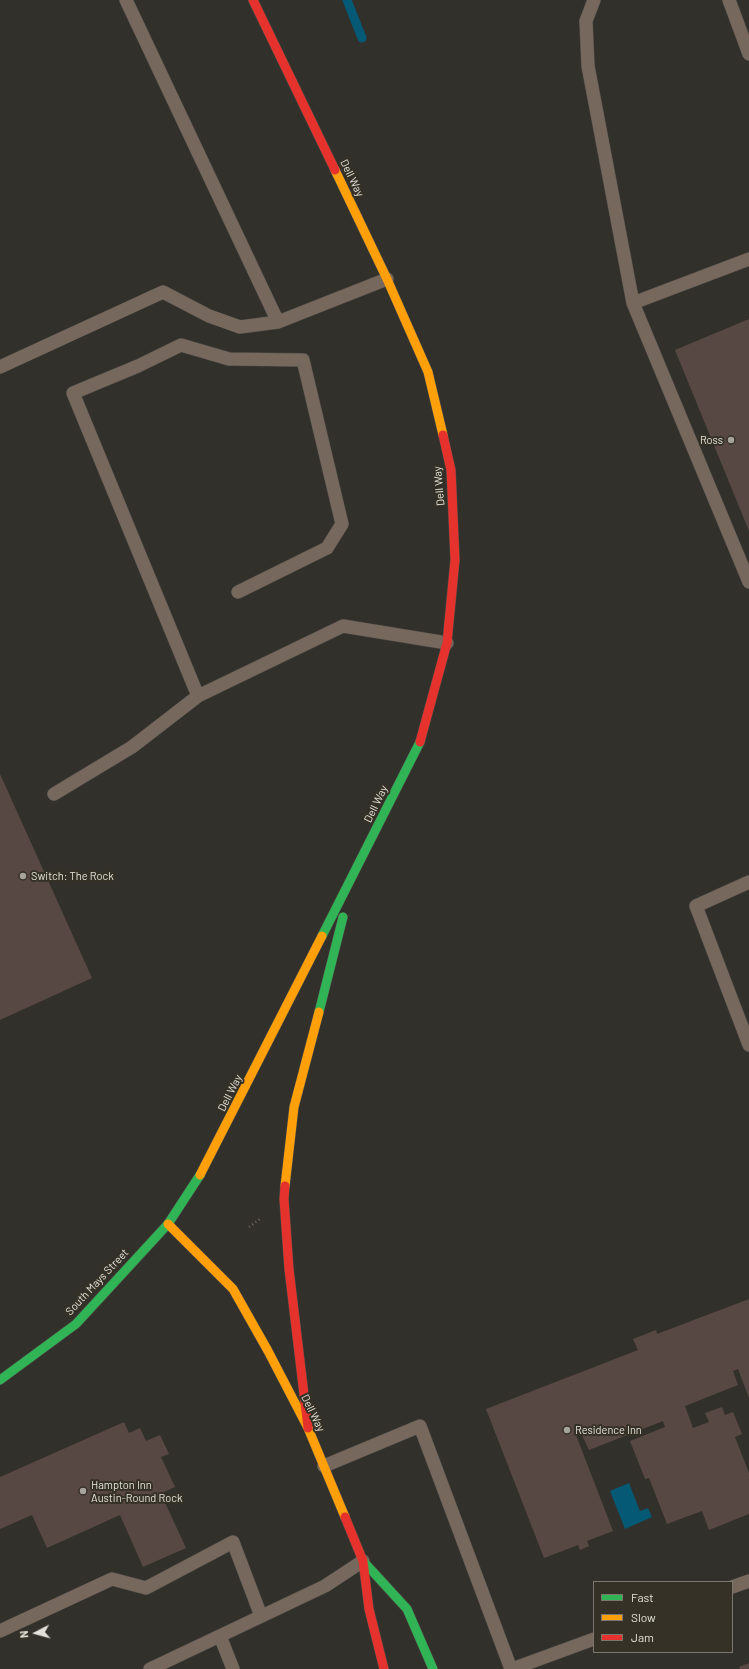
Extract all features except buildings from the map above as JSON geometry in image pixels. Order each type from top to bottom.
[{"type":"street","name":"Dell Way","points":[[252,0],[387,279],[428,372],[451,470],[455,560],[447,643],[420,742],[355,874],[205,1168],[168,1224],[233,1290],[268,1351],[308,1428],[363,1561],[369,1609],[384,1669]]},
{"type":"street","points":[[308,1428],[289,1269],[284,1199],[294,1107],[355,874]]},
{"type":"street","name":"South Mays Street","points":[[0,1380],[76,1324],[168,1224]]},
{"type":"street","name":"Dell Way","points":[[363,1561],[407,1609],[433,1669]]},
{"type":"lane","points":[[126,0],[278,322]]},
{"type":"lane","points":[[594,0],[586,21],[588,66],[633,303],[749,582]]},
{"type":"lane","points":[[729,0],[749,54]]},
{"type":"lane","points":[[633,303],[749,259]]},
{"type":"lane","points":[[0,367],[163,292],[209,316],[240,327],[278,322],[387,279]]},
{"type":"lane","points":[[198,696],[73,393],[138,366],[181,345],[229,359],[303,360],[342,524],[327,548],[238,592]]},
{"type":"lane","points":[[54,794],[132,747],[198,696],[343,626],[447,643]]},
{"type":"lane","points":[[749,882],[696,906],[749,1045]]},
{"type":"lane","points":[[324,1466],[420,1426],[512,1669],[593,1638]]},
{"type":"lane","points":[[0,1631],[112,1579],[146,1588],[233,1542],[261,1616]]},
{"type":"lane","points":[[150,1669],[325,1586],[363,1561]]},
{"type":"lane","points":[[733,1587],[749,1581]]},
{"type":"lane","points":[[220,1636],[233,1669]]},
{"type":"water","points":[[629,1483],[640,1511],[648,1508],[652,1517],[625,1529],[610,1491]]},
{"type":"waterway","points":[[347,0],[362,38]]},
{"type":"traffic: fast","points":[[322,936],[420,742]]},
{"type":"traffic: fast","points":[[319,1012],[343,917]]},
{"type":"traffic: fast","points":[[0,1380],[76,1324],[168,1224],[200,1175]]},
{"type":"traffic: fast","points":[[363,1561],[407,1609],[433,1669]]},
{"type":"traffic: slow","points":[[335,170],[387,279],[428,372],[443,435]]},
{"type":"traffic: slow","points":[[200,1175],[322,936]]},
{"type":"traffic: slow","points":[[285,1186],[294,1107],[319,1012]]},
{"type":"traffic: slow","points":[[168,1224],[233,1289],[268,1351],[308,1428],[345,1517]]},
{"type":"traffic: jam","points":[[253,0],[335,170]]},
{"type":"traffic: jam","points":[[420,742],[447,643],[455,560],[451,470],[443,435]]},
{"type":"traffic: jam","points":[[285,1186],[284,1199],[289,1269],[308,1428]]},
{"type":"traffic: jam","points":[[345,1517],[363,1561],[369,1609],[384,1669]]},
{"type":"place","name":"Ross","points":[[731,440]]},
{"type":"place","name":"Switch: The Rock","points":[[23,876]]},
{"type":"place","name":"Residence Inn","points":[[567,1430]]},
{"type":"place","name":"Hampton Inn Austin-Round Rock","points":[[83,1491]]}]
